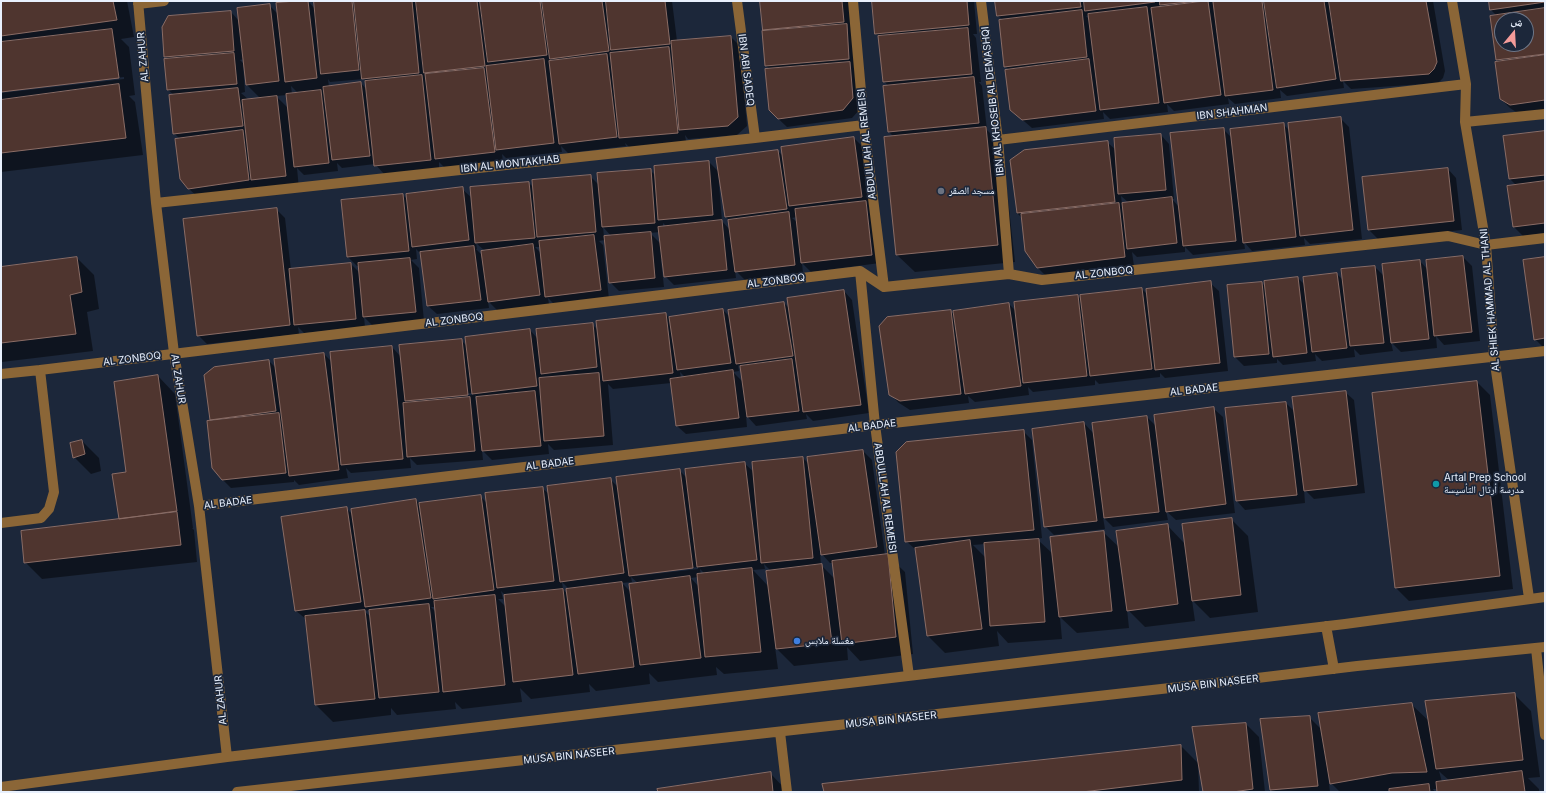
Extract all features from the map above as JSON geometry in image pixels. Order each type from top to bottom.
[{"type":"street","points":[[138,3],[164,1]]},
{"type":"street","name":"IBN ABI SADEQ","points":[[737,1],[755,138]]},
{"type":"street","name":"ABDULLAH AL REMEISI","points":[[853,1],[864,125],[884,287]]},
{"type":"street","name":"IBN AL KHOSEIB AL DEMASHQI","points":[[981,1],[998,140],[1009,274]]},
{"type":"street","name":"AL SHIEK HAMMAD AL THANI","points":[[1452,1],[1466,84],[1465,122],[1486,245],[1494,356],[1529,598]]},
{"type":"street","name":"AL ZAHUR","points":[[138,3],[156,203],[174,354],[199,506],[227,757]]},
{"type":"street","name":"IBN SHAHMAN","points":[[998,140],[1466,84]]},
{"type":"street","points":[[1465,122],[1545,114]]},
{"type":"street","name":"IBN AL MONTAKHAB","points":[[156,203],[864,125]]},
{"type":"street","name":"AL ZONBOQ","points":[[884,287],[1009,274],[1042,280],[1448,236],[1486,245],[1545,238]]},
{"type":"street","points":[[860,271],[884,287]]},
{"type":"street","name":"ABDULLAH AL REMEISI","points":[[860,271],[875,425],[909,676]]},
{"type":"street","name":"AL ZONBOQ","points":[[1,374],[860,271]]},
{"type":"street","name":"AL BADAE","points":[[199,506],[875,425],[1545,351]]},
{"type":"street","points":[[1,523],[41,518],[48,509],[54,492],[40,370]]},
{"type":"street","points":[[1,787],[227,757],[1326,626],[1545,597]]},
{"type":"street","points":[[1326,626],[1334,669]]},
{"type":"street","points":[[1540,648],[1545,735]]},
{"type":"street","name":"MUSA BIN NASEER","points":[[237,792],[1334,669],[1540,648]]},
{"type":"street","points":[[780,732],[787,792]]},
{"type":"street","points":[[8,792],[32,783]]},
{"type":"building","points":[[1,1],[113,1],[117,20],[1,36]]},
{"type":"building","points":[[308,1],[317,78],[285,82],[276,3]]},
{"type":"building","points":[[314,1],[352,1],[359,70],[321,74]]},
{"type":"building","points":[[354,1],[412,1],[419,73],[362,79]]},
{"type":"building","points":[[416,1],[477,1],[485,66],[424,73]]},
{"type":"building","points":[[480,1],[540,1],[547,55],[488,62]]},
{"type":"building","points":[[542,1],[602,1],[609,51],[550,59]]},
{"type":"building","points":[[606,1],[665,1],[670,44],[611,50]]},
{"type":"building","points":[[760,1],[842,1],[844,22],[763,30]]},
{"type":"building","points":[[872,1],[967,1],[969,25],[875,34]]},
{"type":"building","points":[[995,1],[1080,1],[1081,7],[997,16]]},
{"type":"building","points":[[1084,1],[1155,1],[1155,2],[1085,11]]},
{"type":"building","points":[[1160,1],[1198,1],[1160,5]]},
{"type":"building","points":[[1208,1],[1221,95],[1164,103],[1151,8]]},
{"type":"building","points":[[1262,1],[1273,90],[1225,96],[1213,2]]},
{"type":"building","points":[[1264,1],[1324,1],[1336,79],[1277,88]]},
{"type":"building","points":[[1329,1],[1426,1],[1437,62],[1434,69],[1429,74],[1341,81]]},
{"type":"building","points":[[1489,1],[1545,1],[1545,2],[1490,10]]},
{"type":"building","points":[[270,4],[279,81],[246,85],[237,8]]},
{"type":"building","points":[[1147,7],[1159,103],[1100,110],[1088,14]]},
{"type":"building","points":[[1545,8],[1545,54],[1496,60],[1495,52],[1534,52],[1534,12],[1518,12]]},
{"type":"building","points":[[1082,10],[1087,57],[1004,67],[999,20]]},
{"type":"building","points":[[231,11],[234,51],[164,57],[162,27],[168,16]]},
{"type":"building","points":[[1494,15],[1494,45],[1490,16]]},
{"type":"building","points":[[847,24],[849,59],[765,66],[762,31]]},
{"type":"building","points":[[968,28],[972,74],[883,82],[878,36]]},
{"type":"building","points":[[112,29],[119,78],[1,92],[1,42]]},
{"type":"building","points":[[731,36],[738,117],[728,126],[679,130],[671,41]]},
{"type":"building","points":[[669,47],[678,133],[619,138],[610,53]]},
{"type":"building","points":[[234,53],[237,84],[167,90],[164,59]]},
{"type":"building","points":[[607,54],[617,137],[559,144],[549,61]]},
{"type":"building","points":[[1545,55],[1545,100],[1510,105],[1500,99],[1495,62]]},
{"type":"building","points":[[544,59],[554,143],[496,150],[486,66]]},
{"type":"building","points":[[1089,59],[1096,111],[1022,120],[1010,110],[1005,70]]},
{"type":"building","points":[[850,62],[853,98],[843,110],[778,119],[769,110],[765,69]]},
{"type":"building","points":[[484,68],[495,152],[435,159],[425,74]]},
{"type":"building","points":[[422,75],[431,160],[374,166],[365,81]]},
{"type":"building","points":[[974,77],[979,123],[888,132],[883,86]]},
{"type":"building","points":[[361,82],[370,156],[332,160],[323,87]]},
{"type":"building","points":[[119,84],[126,138],[1,153],[1,100]]},
{"type":"building","points":[[238,88],[243,126],[173,134],[169,95]]},
{"type":"building","points":[[321,90],[329,163],[294,167],[286,94]]},
{"type":"building","points":[[277,96],[286,176],[251,180],[242,100]]},
{"type":"building","points":[[1341,117],[1353,230],[1300,236],[1288,123]]},
{"type":"building","points":[[1284,123],[1296,237],[1243,243],[1230,129]]},
{"type":"building","name":"مسجد الصقر","points":[[986,127],[998,245],[896,255],[884,137]]},
{"type":"building","points":[[1224,128],[1236,241],[1183,246],[1170,133]]},
{"type":"building","points":[[243,130],[249,180],[188,189],[180,179],[175,139]]},
{"type":"building","points":[[1545,131],[1545,175],[1509,179],[1503,136]]},
{"type":"building","points":[[1161,134],[1166,190],[1118,194],[1114,138]]},
{"type":"building","points":[[854,137],[862,197],[789,206],[781,147]]},
{"type":"building","points":[[1108,141],[1115,202],[1017,213],[1010,160],[1024,150]]},
{"type":"building","points":[[778,150],[787,209],[725,217],[716,158]]},
{"type":"building","points":[[709,161],[713,215],[658,220],[654,166]]},
{"type":"building","points":[[1448,168],[1454,221],[1368,230],[1362,177]]},
{"type":"building","points":[[651,169],[655,223],[602,227],[597,173]]},
{"type":"building","points":[[591,175],[596,232],[537,237],[532,180]]},
{"type":"building","points":[[1545,181],[1545,223],[1513,227],[1507,186]]},
{"type":"building","points":[[529,182],[535,238],[475,243],[470,187]]},
{"type":"building","points":[[463,187],[469,240],[412,247],[406,194]]},
{"type":"building","points":[[403,194],[409,251],[347,257],[341,200]]},
{"type":"building","points":[[1172,197],[1177,243],[1127,249],[1122,203]]},
{"type":"building","points":[[866,201],[872,255],[801,263],[795,209]]},
{"type":"building","points":[[1119,203],[1125,257],[1037,268],[1025,251],[1021,214]]},
{"type":"building","points":[[277,208],[290,325],[197,336],[183,219]]},
{"type":"building","points":[[789,212],[795,265],[735,272],[728,220]]},
{"type":"building","points":[[722,220],[727,270],[664,277],[658,227]]},
{"type":"building","points":[[651,232],[655,278],[609,283],[604,236]]},
{"type":"building","points":[[594,235],[601,290],[545,297],[539,241]]},
{"type":"building","points":[[533,244],[540,295],[488,302],[481,251]]},
{"type":"building","points":[[474,246],[481,300],[427,306],[420,252]]},
{"type":"building","points":[[1463,256],[1472,332],[1434,336],[1426,260]]},
{"type":"building","points":[[77,257],[82,292],[70,295],[76,334],[1,343],[1,267]]},
{"type":"building","points":[[1545,257],[1545,338],[1534,340],[1523,260]]},
{"type":"building","points":[[410,258],[416,312],[363,317],[358,263]]},
{"type":"building","points":[[1420,260],[1429,339],[1391,343],[1382,264]]},
{"type":"building","points":[[351,263],[356,319],[294,325],[289,269]]},
{"type":"building","points":[[1375,266],[1384,343],[1350,346],[1341,269]]},
{"type":"building","points":[[1337,273],[1347,348],[1312,352],[1303,277]]},
{"type":"building","points":[[1298,277],[1307,353],[1273,357],[1264,281]]},
{"type":"building","points":[[1211,281],[1220,363],[1155,370],[1146,289]]},
{"type":"building","points":[[1262,282],[1269,354],[1234,357],[1227,285]]},
{"type":"building","points":[[1142,288],[1152,369],[1090,376],[1080,295]]},
{"type":"building","points":[[844,290],[861,405],[803,412],[787,298]]},
{"type":"building","points":[[1078,295],[1087,376],[1023,383],[1014,302]]},
{"type":"building","points":[[784,302],[793,356],[736,364],[728,310]]},
{"type":"building","points":[[1009,303],[1021,386],[965,394],[953,311]]},
{"type":"building","points":[[723,309],[731,363],[677,370],[669,317]]},
{"type":"building","points":[[951,310],[961,394],[900,401],[889,395],[879,326],[887,317]]},
{"type":"building","points":[[666,313],[673,373],[603,381],[596,321]]},
{"type":"building","points":[[593,323],[597,367],[541,374],[536,329]]},
{"type":"building","points":[[530,329],[537,386],[472,394],[465,337]]},
{"type":"building","points":[[462,339],[468,395],[405,401],[399,345]]},
{"type":"building","points":[[392,346],[403,459],[341,465],[330,352]]},
{"type":"building","points":[[324,353],[339,470],[289,476],[274,359]]},
{"type":"building","points":[[792,359],[799,411],[747,417],[740,366]]},
{"type":"building","points":[[269,360],[276,411],[210,420],[204,375],[214,367]]},
{"type":"building","points":[[733,370],[739,418],[676,426],[670,379]]},
{"type":"building","points":[[599,373],[604,436],[544,441],[539,378]]},
{"type":"building","points":[[158,375],[177,511],[119,519],[112,474],[126,472],[114,382]]},
{"type":"building","name":"Artal Prep School مدرسة أرتال التأسيسة","points":[[1477,381],[1500,576],[1395,588],[1372,393]]},
{"type":"building","points":[[535,391],[541,446],[482,451],[476,397]]},
{"type":"building","points":[[1346,391],[1357,485],[1304,491],[1292,397]]},
{"type":"building","points":[[470,397],[475,451],[407,457],[403,403]]},
{"type":"building","points":[[1286,402],[1297,495],[1236,501],[1225,408]]},
{"type":"building","points":[[1214,407],[1226,504],[1166,512],[1154,415]]},
{"type":"building","points":[[279,413],[286,473],[222,480],[212,468],[207,421]]},
{"type":"building","points":[[1147,416],[1159,512],[1104,518],[1092,423]]},
{"type":"building","points":[[1084,422],[1097,521],[1044,527],[1032,429]]},
{"type":"building","points":[[1024,430],[1034,530],[905,542],[896,452],[906,442]]},
{"type":"building","points":[[82,440],[85,454],[73,458],[70,443]]},
{"type":"building","points":[[863,450],[877,547],[821,555],[807,457]]},
{"type":"building","points":[[803,457],[813,558],[761,563],[752,462]]},
{"type":"building","points":[[745,462],[757,560],[697,567],[685,469]]},
{"type":"building","points":[[680,469],[693,568],[629,576],[616,477]]},
{"type":"building","points":[[611,478],[624,573],[560,582],[547,486]]},
{"type":"building","points":[[543,487],[554,581],[497,588],[485,493]]},
{"type":"building","points":[[481,495],[494,590],[433,599],[419,503]]},
{"type":"building","points":[[416,499],[431,598],[365,607],[351,509]]},
{"type":"building","points":[[347,507],[361,602],[295,611],[281,517]]},
{"type":"building","points":[[177,512],[181,545],[24,563],[21,531]]},
{"type":"building","points":[[1232,518],[1241,595],[1192,601],[1182,524]]},
{"type":"building","points":[[1168,524],[1178,604],[1127,611],[1116,531]]},
{"type":"building","points":[[1104,531],[1112,611],[1059,617],[1050,537]]},
{"type":"building","points":[[1039,539],[1045,622],[990,626],[984,543]]},
{"type":"building","points":[[970,540],[982,629],[927,636],[915,548]]},
{"type":"building","points":[[888,554],[896,637],[842,644],[832,561]]},
{"type":"building","points":[[822,564],[832,643],[776,649],[766,571]]},
{"type":"building","points":[[752,568],[761,652],[705,657],[697,574]]},
{"type":"building","points":[[690,576],[701,658],[640,665],[629,584]]},
{"type":"building","points":[[622,582],[634,667],[578,674],[566,589]]},
{"type":"building","points":[[563,589],[573,675],[513,682],[504,595]]},
{"type":"building","points":[[495,595],[505,685],[443,692],[434,601]]},
{"type":"building","points":[[429,604],[439,692],[379,698],[369,610]]},
{"type":"building","points":[[365,610],[375,699],[315,705],[305,616]]},
{"type":"building","points":[[1515,693],[1523,760],[1436,769],[1425,701]]},
{"type":"building","points":[[1412,703],[1427,772],[1392,773],[1330,784],[1318,713]]},
{"type":"building","points":[[1310,716],[1318,786],[1270,790],[1260,719]]},
{"type":"building","points":[[1246,723],[1253,789],[1233,792],[1203,792],[1192,727]]},
{"type":"building","points":[[1181,745],[1182,780],[1082,792],[824,792],[822,784]]},
{"type":"building","points":[[1522,771],[1525,792],[1437,792],[1436,782]]},
{"type":"building","points":[[771,772],[773,792],[658,792],[657,789]]},
{"type":"building","points":[[1429,784],[1430,792],[1389,792],[1389,789]]},
{"type":"place","name":"مسجد الصقر","points":[[941,191]]},
{"type":"place","name":"Artal Prep School مدرسة أرتال التأسيسة","points":[[1436,484]]},
{"type":"place","name":"مغسلة ملابس","points":[[797,641]]}]
